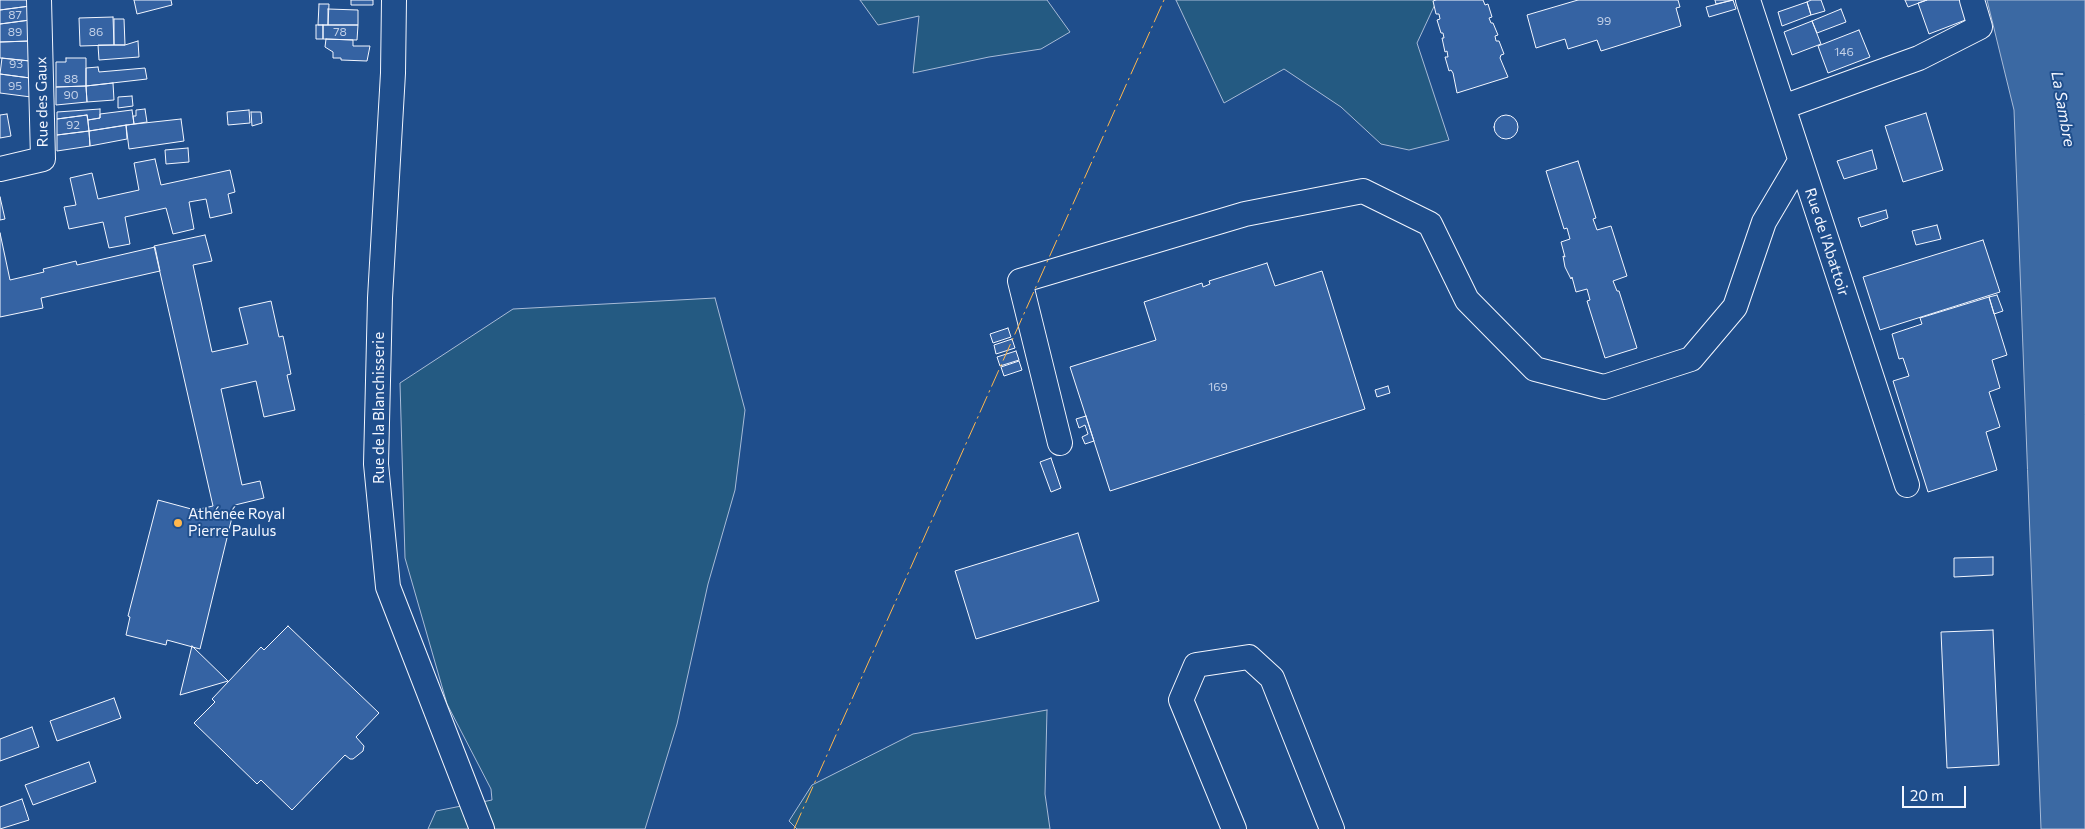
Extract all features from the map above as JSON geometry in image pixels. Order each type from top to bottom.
[{"type":"street","name":"Rue des Gaux","points":[[0,169],[43,159],[39,0]]},
{"type":"street","name":"Rue de la Blanchisserie","points":[[394,0],[393,73],[380,298],[376,464],[388,587],[482,829]]},
{"type":"street","name":"Rue de l'Abattoir","points":[[1748,0],[1907,485]]},
{"type":"street","points":[[1783,107],[1919,58],[1980,27],[1972,0]]},
{"type":"street","points":[[1060,443],[1020,281],[1245,214],[1363,191],[1430,224],[1467,300],[1535,369],[1604,387],[1691,359],[1735,307],[1764,222],[1800,162]]},
{"type":"street","points":[[1234,829],[1181,700],[1196,665],[1249,657],[1272,678],[1332,829]]},
{"type":"shaded area","points":[[860,0],[1047,0],[1070,32],[1041,49],[989,57],[913,73],[919,16],[878,25]]},
{"type":"shaded area","points":[[1176,0],[1437,0],[1417,43],[1449,140],[1409,150],[1381,144],[1341,107],[1284,69],[1224,103]]},
{"type":"shaded area","points":[[715,298],[745,410],[735,490],[708,584],[677,724],[645,829],[428,829],[436,811],[492,800],[491,789],[447,704],[405,558],[400,383],[513,309]]},
{"type":"shaded area","points":[[1047,710],[1045,794],[1050,829],[797,829],[789,821],[812,785],[913,734]]},
{"type":"water","name":"La Sambre","points":[[1987,0],[2085,0],[2085,829],[2041,829],[2014,110]]},
{"type":"building","points":[[0,0],[29,0],[30,6],[0,10]]},
{"type":"building","points":[[134,0],[171,0],[172,5],[137,14]]},
{"type":"building","points":[[351,0],[373,0],[373,5],[351,5]]},
{"type":"building","points":[[1483,0],[1485,5],[1488,4],[1492,17],[1489,18],[1498,35],[1495,36],[1496,41],[1499,41],[1504,54],[1500,58],[1508,77],[1457,93],[1453,73],[1451,70],[1449,71],[1445,57],[1448,57],[1447,51],[1445,52],[1442,38],[1444,38],[1443,33],[1441,33],[1437,20],[1440,19],[1439,14],[1436,14],[1433,1]]},
{"type":"building","points":[[1578,0],[1678,0],[1680,7],[1676,8],[1681,26],[1601,51],[1597,40],[1568,49],[1565,39],[1536,48],[1527,15]]},
{"type":"building","points":[[1715,0],[1733,0],[1716,4]]},
{"type":"building","points":[[1733,0],[1736,9],[1709,17],[1706,7]]},
{"type":"building","points":[[1821,0],[1825,11],[1811,15],[1807,2]]},
{"type":"building","points":[[1905,0],[1927,0],[1908,7]]},
{"type":"building","points":[[1927,0],[1962,0],[1968,19],[1929,34],[1918,3]]},
{"type":"building","points":[[1807,2],[1811,15],[1782,26],[1778,12]]},
{"type":"building","points":[[319,4],[329,4],[328,25],[318,25]]},
{"type":"building","points":[[30,6],[30,20],[0,24],[0,10]]},
{"type":"building","points":[[328,9],[358,10],[358,25],[328,25]]},
{"type":"building","points":[[1841,9],[1846,22],[1817,33],[1812,21]]},
{"type":"building","points":[[113,17],[114,45],[80,46],[79,18]]},
{"type":"building","points":[[114,19],[124,19],[125,45],[114,45]]},
{"type":"building","points":[[30,20],[30,41],[0,42],[0,24]]},
{"type":"building","points":[[1812,21],[1821,44],[1792,55],[1784,32]]},
{"type":"building","points":[[316,25],[323,25],[323,39],[316,39]]},
{"type":"building","points":[[323,25],[358,25],[357,40],[323,39]]},
{"type":"building","points":[[1859,30],[1870,57],[1828,73],[1818,46]]},
{"type":"building","points":[[326,39],[353,40],[353,46],[370,46],[367,61],[333,58],[333,52],[325,47]]},
{"type":"building","points":[[30,41],[30,61],[0,58],[0,42]]},
{"type":"building","points":[[138,41],[139,57],[99,60],[98,45],[125,45]]},
{"type":"building","points":[[2,58],[30,61],[30,78],[0,74]]},
{"type":"building","points":[[66,58],[86,58],[86,86],[56,87],[56,62],[66,62]]},
{"type":"building","points":[[98,67],[99,72],[145,68],[147,79],[86,86],[86,68]]},
{"type":"building","points":[[0,74],[30,78],[31,97],[0,93]]},
{"type":"building","points":[[113,83],[114,100],[87,102],[86,86]]},
{"type":"building","points":[[86,86],[87,102],[56,105],[56,87]]},
{"type":"building","points":[[132,96],[133,106],[118,108],[118,97]]},
{"type":"building","points":[[100,109],[100,118],[88,120],[87,115],[57,119],[57,112]]},
{"type":"building","points":[[145,109],[147,122],[134,124],[133,116],[136,116],[136,110]]},
{"type":"building","points":[[132,110],[134,124],[89,131],[88,120],[100,118],[100,114]]},
{"type":"building","points":[[249,110],[250,123],[228,125],[227,112]]},
{"type":"building","points":[[251,112],[261,112],[262,123],[252,126]]},
{"type":"building","points":[[1926,113],[1943,170],[1903,182],[1885,126]]},
{"type":"building","points":[[7,114],[11,136],[0,138],[0,115]]},
{"type":"building","points":[[87,115],[89,131],[57,135],[57,119]]},
{"type":"building","points":[[1506,115],[1515,118],[1518,127],[1515,136],[1506,139],[1497,136],[1494,127],[1497,118]]},
{"type":"building","points":[[181,119],[184,141],[129,149],[126,125]]},
{"type":"building","points":[[126,125],[127,139],[90,146],[89,131]]},
{"type":"building","points":[[89,131],[90,146],[57,151],[57,135]]},
{"type":"building","points":[[188,148],[189,162],[166,164],[165,150]]},
{"type":"building","points":[[1872,150],[1877,169],[1844,179],[1837,161]]},
{"type":"building","points":[[155,159],[161,185],[230,170],[235,192],[228,194],[232,213],[210,218],[206,199],[189,202],[194,229],[173,234],[166,208],[125,217],[130,244],[109,248],[103,222],[69,229],[64,207],[76,205],[70,178],[92,173],[98,199],[139,190],[134,163]]},
{"type":"building","points":[[1578,161],[1596,218],[1593,219],[1597,230],[1611,226],[1627,276],[1613,281],[1617,291],[1619,291],[1637,348],[1605,358],[1587,301],[1590,300],[1587,289],[1576,292],[1572,277],[1571,279],[1565,267],[1563,256],[1565,257],[1561,242],[1570,239],[1567,228],[1564,229],[1546,171]]},
{"type":"building","points":[[0,197],[5,219],[0,220]]},
{"type":"building","points":[[1886,210],[1888,218],[1861,227],[1858,218]]},
{"type":"building","points":[[1937,225],[1941,239],[1916,245],[1912,231]]},
{"type":"building","points":[[0,233],[10,280],[44,272],[43,269],[76,261],[77,265],[155,247],[160,271],[41,298],[43,308],[0,317]]},
{"type":"building","points":[[205,235],[212,261],[193,265],[212,352],[248,344],[239,308],[271,301],[279,337],[283,336],[291,374],[287,375],[295,410],[264,417],[256,381],[221,389],[242,485],[260,481],[264,498],[235,505],[200,649],[167,640],[166,645],[126,635],[130,617],[128,616],[158,500],[195,510],[213,506],[154,246]]},
{"type":"building","points":[[1983,240],[2000,292],[1880,330],[1863,277]]},
{"type":"building","points":[[1267,263],[1275,286],[1322,271],[1365,409],[1110,491],[1070,367],[1156,340],[1144,302],[1202,283],[1203,287],[1210,284],[1209,281]]},
{"type":"building","points":[[1997,295],[2003,311],[1994,314],[1989,297]]},
{"type":"building","points":[[1989,297],[2007,355],[1992,360],[2000,388],[1989,392],[2000,427],[1986,432],[1997,470],[1928,492],[1893,381],[1909,376],[1903,358],[1899,359],[1892,334],[1922,324],[1920,318]]},
{"type":"building","points":[[1008,328],[1011,337],[993,343],[990,334]]},
{"type":"building","points":[[1012,339],[1015,348],[996,354],[994,345]]},
{"type":"building","points":[[1016,351],[1019,360],[1000,366],[997,357]]},
{"type":"building","points":[[1019,361],[1022,370],[1004,376],[1001,367]]},
{"type":"building","points":[[1388,386],[1390,393],[1377,397],[1375,390]]},
{"type":"building","points":[[1086,416],[1094,441],[1085,444],[1082,437],[1088,434],[1085,425],[1079,428],[1076,419]]},
{"type":"building","points":[[1051,458],[1061,488],[1051,492],[1040,462]]},
{"type":"building","points":[[1078,533],[1099,601],[976,639],[955,571]]},
{"type":"building","points":[[1993,557],[1993,575],[1954,577],[1954,558]]},
{"type":"building","points":[[288,626],[379,713],[356,737],[364,746],[363,751],[353,759],[345,755],[292,810],[261,780],[257,784],[194,723],[215,702],[212,699],[261,647],[264,650]]},
{"type":"building","points":[[1993,630],[1999,765],[1947,768],[1941,632]]},
{"type":"building","points":[[192,646],[228,681],[180,695]]},
{"type":"building","points":[[114,698],[121,718],[57,741],[50,721]]},
{"type":"building","points":[[32,727],[39,747],[0,761],[0,739]]},
{"type":"building","points":[[89,762],[96,782],[33,805],[25,785]]},
{"type":"building","points":[[22,799],[29,820],[0,829],[0,807]]},
{"type":"power","points":[[794,829],[1164,0]]},
{"type":"place","name":"Athénée Royal Pierre Paulus","points":[[178,523]]}]
